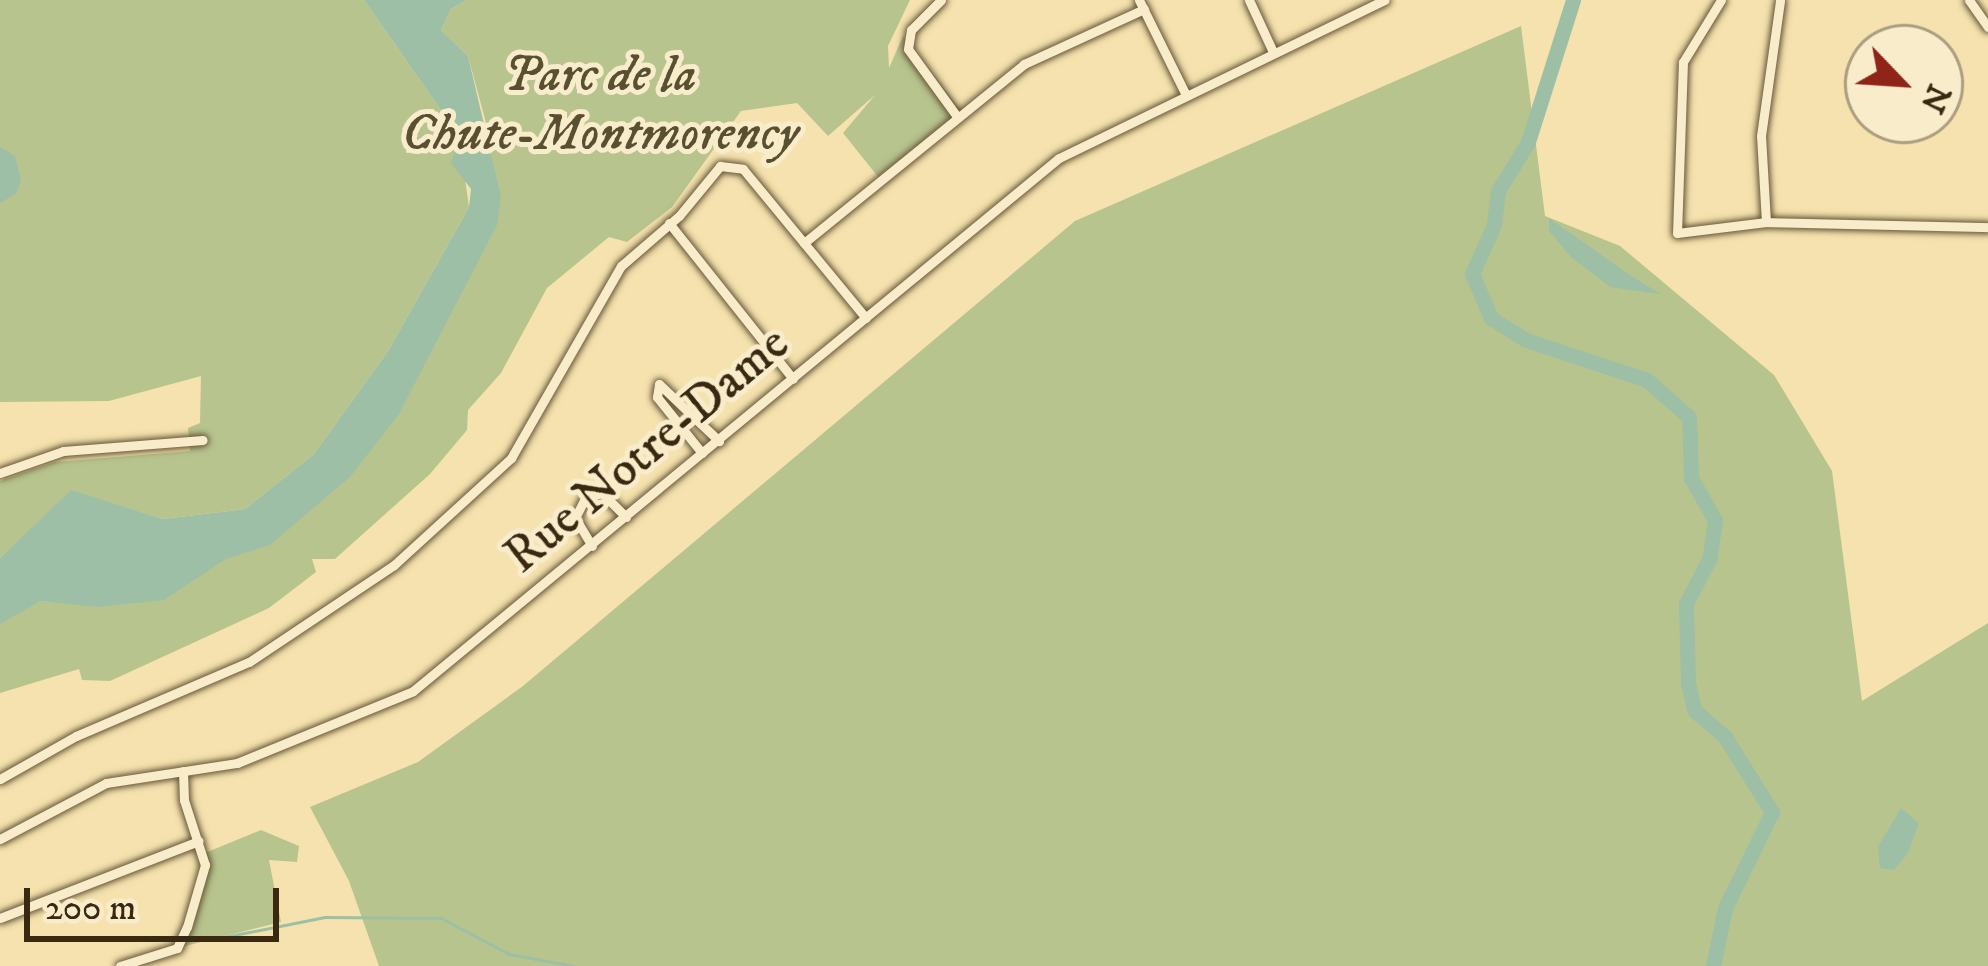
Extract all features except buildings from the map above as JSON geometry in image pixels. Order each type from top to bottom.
[{"type":"street","points":[[941,0],[907,41],[956,115]]},
{"type":"street","points":[[1249,0],[1273,52]]},
{"type":"street","points":[[1348,0],[1354,14]]},
{"type":"street","name":"Rue Notre-Dame","points":[[0,839],[106,783],[237,763],[413,691],[1059,158],[1385,0]]},
{"type":"street","points":[[1721,0],[1700,27],[1681,79],[1684,175],[1673,228],[1685,235],[1766,222],[1988,227]]},
{"type":"street","points":[[1766,222],[1761,136],[1780,0]]},
{"type":"street","points":[[1969,0],[1988,27]]},
{"type":"street","points":[[804,243],[1024,64],[1142,4],[1185,93]]},
{"type":"street","points":[[0,779],[76,736],[249,662],[394,565],[511,458],[622,266],[726,163],[742,170],[866,318]]},
{"type":"street","points":[[669,224],[794,380]]},
{"type":"street","points":[[702,453],[657,397],[659,384],[719,441]]},
{"type":"street","points":[[0,473],[63,451],[203,440]]},
{"type":"street","points":[[592,546],[575,518],[585,499],[602,493],[626,517]]},
{"type":"street","points":[[119,966],[182,941],[205,865],[184,800],[183,770]]},
{"type":"street","points":[[0,918],[200,842]]},
{"type":"green space","points":[[0,0],[364,0],[459,136],[469,207],[388,351],[314,454],[245,509],[163,519],[71,491],[0,558],[0,481],[55,462],[190,451],[188,428],[200,423],[201,376],[109,401],[0,402]]},
{"type":"green space","name":"Parc de la Chute-Montmorency","points":[[467,0],[910,0],[888,46],[889,68],[903,36],[964,114],[883,183],[843,133],[875,95],[828,136],[797,103],[741,111],[672,207],[627,242],[609,237],[547,288],[501,373],[468,410],[467,430],[430,474],[335,559],[312,559],[316,572],[269,608],[110,681],[82,680],[79,669],[0,693],[0,622],[41,601],[78,603],[209,568],[390,410],[493,149],[468,56],[441,30],[451,9]]},
{"type":"green space","points":[[1521,26],[1545,216],[1620,246],[1774,375],[1832,471],[1862,701],[1988,623],[1988,966],[379,966],[349,881],[310,807],[418,762],[523,686],[1075,221]]},
{"type":"green space","points":[[261,830],[299,846],[297,862],[269,860],[281,922],[177,948],[205,853]]},
{"type":"shaded area","points":[[364,0],[467,0],[451,9],[441,30],[468,56],[501,197],[497,225],[399,414],[350,477],[270,545],[226,559],[164,600],[97,607],[41,601],[0,624],[0,558],[71,490],[163,519],[245,509],[314,454],[388,351],[469,207],[471,189],[451,163],[459,136]]},
{"type":"shaded area","points":[[0,147],[15,156],[21,180],[16,194],[0,203]]},
{"type":"shaded area","points":[[1549,218],[1660,294],[1610,287],[1571,257],[1549,231]]},
{"type":"shaded area","points":[[1901,808],[1919,823],[1908,853],[1894,870],[1880,868],[1878,847]]},
{"type":"waterway","points":[[1573,0],[1528,142],[1498,191],[1494,225],[1472,274],[1491,318],[1526,340],[1647,380],[1689,417],[1691,478],[1715,520],[1710,557],[1686,604],[1688,683],[1694,710],[1725,737],[1772,812],[1725,908],[1713,966]]},
{"type":"waterway","points":[[214,939],[325,917],[441,918],[509,954],[574,966]]}]
